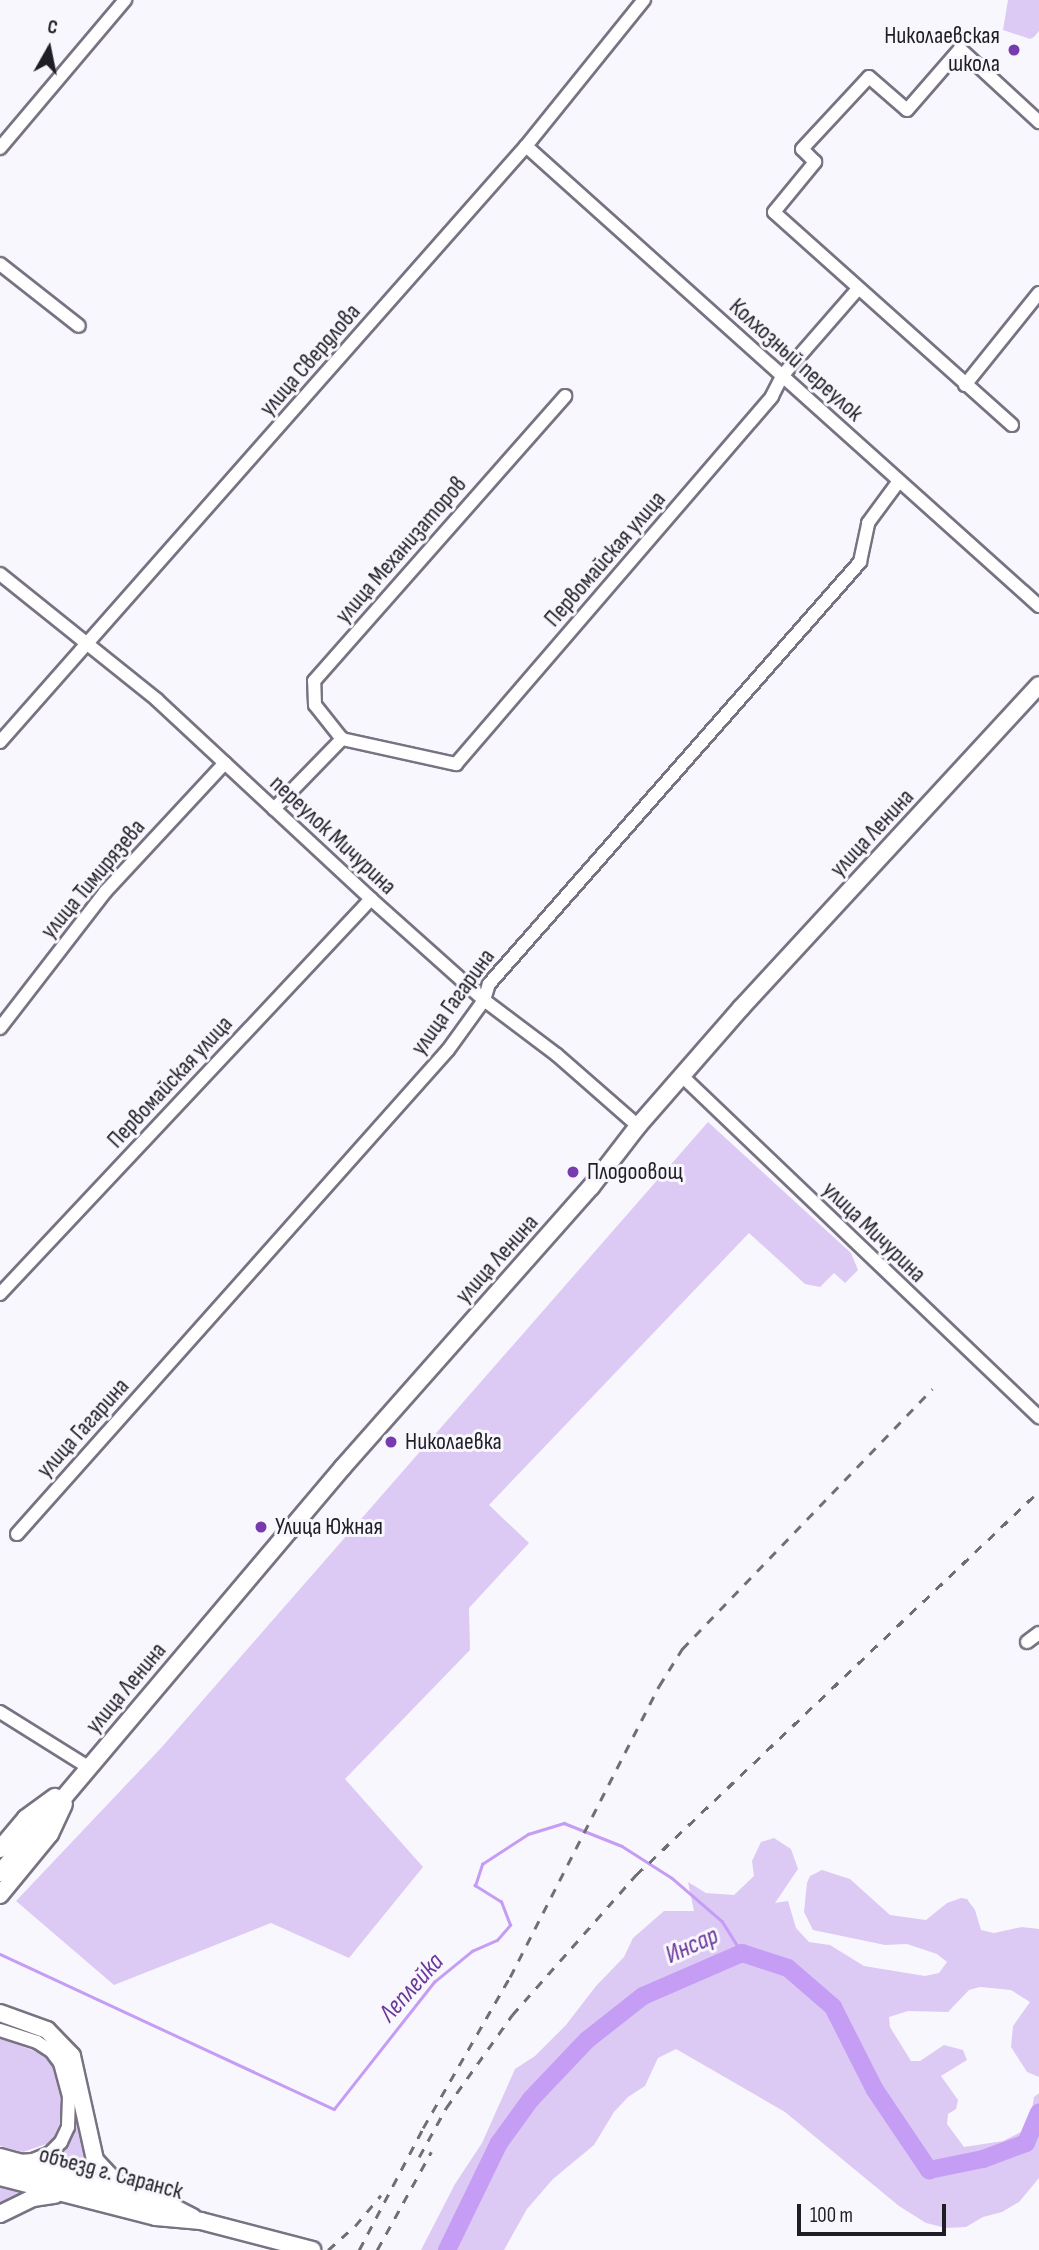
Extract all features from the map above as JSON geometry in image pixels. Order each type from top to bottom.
[{"type":"main road","name":"улица Ленина","points":[[0,1873],[343,1467],[591,1188],[638,1126],[1039,685]]},
{"type":"main road","points":[[0,1849],[26,1818],[76,1780]]},
{"type":"main road","points":[[0,1895],[50,1834],[76,1780]]},
{"type":"main road","points":[[0,2013],[47,2030],[72,2056],[77,2068],[89,2141],[95,2160],[123,2190]]},
{"type":"main road","points":[[5,2162],[161,2201],[205,2222]]},
{"type":"main road","points":[[0,2177],[156,2217],[205,2222],[312,2250]]},
{"type":"main road","points":[[0,2214],[33,2198],[68,2195]]},
{"type":"street","points":[[0,148],[125,0]]},
{"type":"street","name":"улица Свердлова","points":[[0,742],[526,146],[644,0]]},
{"type":"street","points":[[1012,425],[774,212],[815,162],[802,149],[869,77],[907,110],[960,49],[1039,122]]},
{"type":"street","name":"Колхозный переулок","points":[[526,146],[1039,607]]},
{"type":"street","points":[[0,264],[79,326]]},
{"type":"street","name":"Первомайская улица","points":[[342,739],[456,764],[772,397],[782,376],[858,289]]},
{"type":"street","points":[[965,385],[1039,293]]},
{"type":"street","name":"улица Механизаторов","points":[[342,739],[315,705],[314,681],[565,396]]},
{"type":"street","name":"улица Гагарина","points":[[17,1534],[448,1049],[484,1000],[489,984],[860,562],[868,523],[900,481]]},
{"type":"street","name":"переулок Мичурина","points":[[0,574],[157,701],[371,900],[484,1000],[557,1055],[638,1126]]},
{"type":"street","points":[[274,809],[342,739]]},
{"type":"street","name":"улица Тимирязева","points":[[0,1028],[105,892],[225,763]]},
{"type":"street","name":"Первомайская улица","points":[[0,1294],[371,900]]},
{"type":"street","name":"улица Мичурина","points":[[682,1076],[1039,1416]]},
{"type":"street","points":[[1027,1642],[1039,1633]]},
{"type":"street","points":[[0,1712],[88,1767]]},
{"type":"street","points":[[0,2030],[37,2042],[51,2051],[60,2063],[69,2097],[68,2127],[61,2142],[51,2153],[33,2160],[5,2162]]},
{"type":"street","name":"объезд г. Саранск","points":[[5,2162],[205,2222]]},
{"type":"shaded area","points":[[1008,0],[1039,0],[1039,31],[1034,37],[1030,39],[1003,30]]},
{"type":"shaded area","points":[[708,1122],[851,1253],[858,1270],[845,1283],[834,1273],[820,1287],[805,1284],[749,1233],[489,1505],[529,1543],[469,1608],[470,1650],[345,1779],[423,1867],[349,1958],[271,1923],[114,1985],[16,1901],[161,1748]]},
{"type":"shaded area","points":[[774,1838],[791,1849],[798,1869],[775,1903],[788,1901],[796,1928],[809,1942],[830,1945],[864,1966],[925,1976],[939,1973],[947,1962],[937,1954],[907,1944],[885,1945],[813,1930],[804,1912],[810,1876],[822,1870],[850,1879],[890,1915],[926,1920],[947,1903],[961,1898],[967,1899],[975,1910],[981,1930],[994,1933],[1022,1927],[1039,1929],[1039,2077],[1027,2072],[1011,2047],[1013,2026],[1030,2002],[1011,1990],[980,1987],[969,1990],[948,2012],[908,2011],[889,2017],[890,2027],[911,2061],[920,2061],[944,2045],[963,2050],[967,2060],[941,2076],[958,2100],[956,2109],[948,2114],[947,2124],[964,2147],[1003,2141],[1029,2128],[1034,2097],[1039,2093],[1039,2178],[1019,2202],[966,2227],[946,2228],[926,2223],[899,2206],[785,2112],[676,2049],[658,2058],[645,2086],[628,2097],[614,2112],[594,2145],[553,2179],[527,2209],[504,2250],[421,2250],[455,2184],[482,2143],[515,2069],[535,2056],[566,2025],[596,1986],[624,1957],[633,1938],[664,1911],[694,1911],[688,1882],[706,1893],[734,1895],[754,1876],[752,1861],[761,1842]]},
{"type":"shaded area","points":[[0,2038],[40,2053],[59,2078],[63,2115],[52,2142],[23,2152],[0,2146]]},
{"type":"shaded area","points":[[77,2111],[86,2158],[95,2173],[93,2177],[50,2167],[51,2160],[72,2139]]},
{"type":"shaded area","points":[[0,2181],[22,2187],[21,2193],[0,2205]]},
{"type":"waterway","name":"Леплейка","points":[[0,1954],[334,2109],[434,1982],[472,1951],[497,1940],[510,1925],[501,1902],[475,1886],[482,1864],[528,1834],[564,1823],[622,1846],[672,1878],[722,1921],[742,1953]]},
{"type":"waterway","name":"Леплейка","points":[[447,2250],[499,2143],[531,2099],[587,2040],[643,1996],[742,1953],[788,1968],[833,2007],[875,2090],[929,2170],[983,2159],[1026,2143],[1039,2113]]},
{"type":"railway","points":[[359,2250],[423,2128],[510,1977],[659,1686],[682,1649],[932,1389]]},
{"type":"railway","points":[[419,2157],[446,2108],[512,2015],[636,1875],[1039,1491]]},
{"type":"railway","points":[[377,2250],[431,2152]]},
{"type":"railway","points":[[328,2250],[355,2226],[381,2195]]},
{"type":"place","name":"Николаевская школа","points":[[1014,50]]},
{"type":"place","name":"Плодоовощ","points":[[573,1172]]},
{"type":"place","name":"Николаевка","points":[[391,1442]]},
{"type":"place","name":"Улица Южная","points":[[261,1527]]},
{"type":"water label","name":"Инсар","points":[[692,1946]]}]
